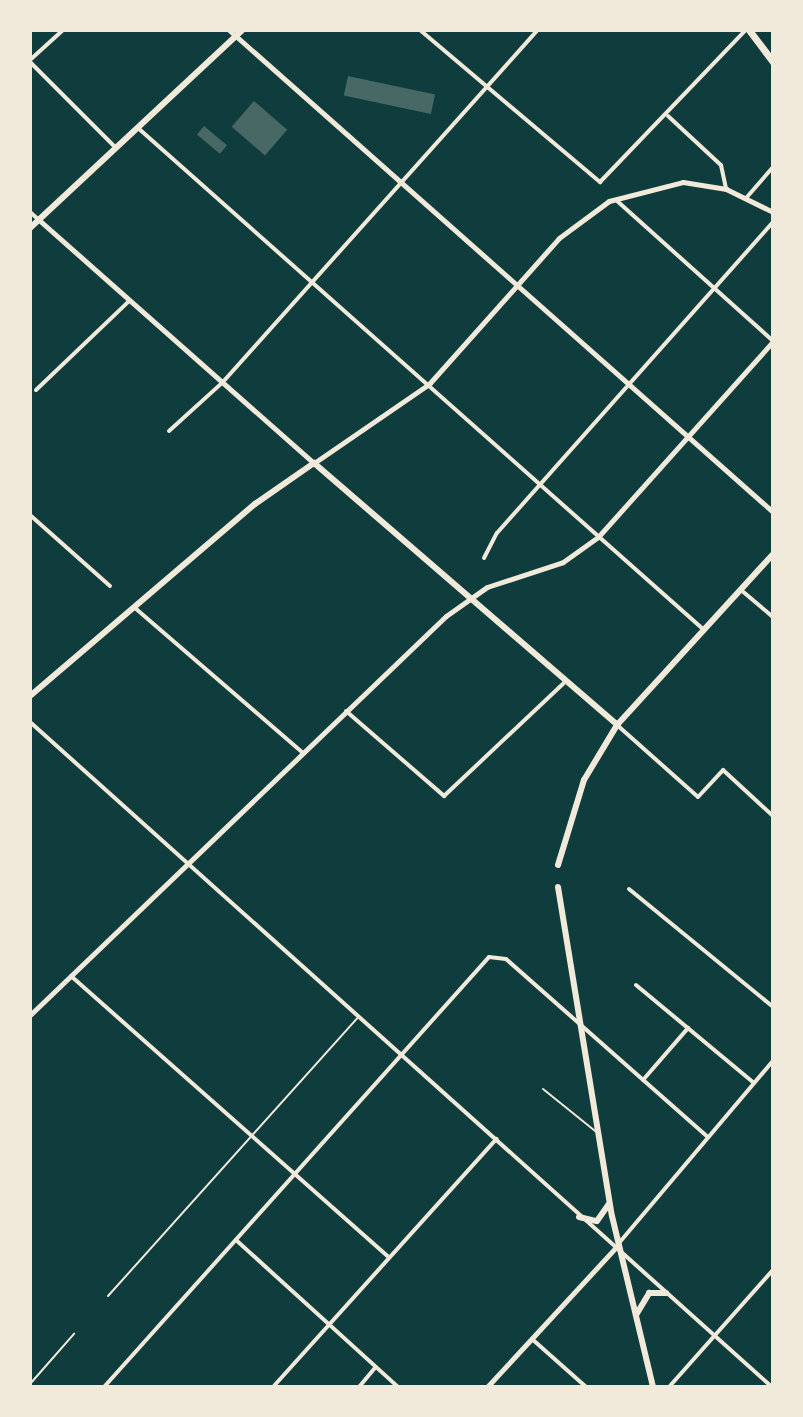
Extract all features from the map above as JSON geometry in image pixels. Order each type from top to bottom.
[{"type":"highway","points":[[748,30],[773,62]]},
{"type":"main road","points":[[30,228],[239,33]]},
{"type":"main road","points":[[30,696],[133,606],[314,463],[617,725]]},
{"type":"main road","points":[[558,865],[584,780],[617,725],[773,554]]},
{"type":"main road","points":[[558,887],[578,1022],[601,1136],[618,1245],[653,1387]]},
{"type":"main road","points":[[579,1217],[600,1219],[610,1200]]},
{"type":"main road","points":[[636,1318],[644,1297],[666,1293]]},
{"type":"street","points":[[63,30],[30,61],[116,148]]},
{"type":"street","points":[[229,30],[239,33],[401,183],[773,512]]},
{"type":"street","points":[[420,30],[603,182],[748,30]]},
{"type":"street","points":[[169,431],[222,383],[315,282],[538,30]]},
{"type":"street","points":[[668,116],[721,165],[726,189]]},
{"type":"street","points":[[138,128],[704,630]]},
{"type":"street","points":[[747,197],[773,167]]},
{"type":"street","points":[[30,212],[314,463],[429,384],[559,238],[614,198],[667,183],[726,189],[773,212]]},
{"type":"street","points":[[30,1015],[346,711],[472,597],[563,562],[598,537],[773,341],[614,198]]},
{"type":"street","points":[[484,558],[540,486],[773,222]]},
{"type":"street","points":[[36,390],[129,301]]},
{"type":"street","points":[[30,515],[110,586]]},
{"type":"street","points":[[741,590],[773,617]]},
{"type":"street","points":[[133,606],[303,753]]},
{"type":"street","points":[[346,711],[444,796],[566,681]]},
{"type":"street","points":[[30,722],[184,866],[496,1139],[579,1217],[618,1245],[666,1293],[772,1387]]},
{"type":"street","points":[[617,725],[698,797],[723,770],[773,816]]},
{"type":"street","points":[[629,889],[773,1007]]},
{"type":"street","points":[[104,1387],[400,1056],[498,954],[708,1137]]},
{"type":"street","points":[[71,976],[389,1257]]},
{"type":"street","points":[[636,985],[754,1083]]},
{"type":"street","points":[[643,1080],[689,1027]]},
{"type":"street","points":[[487,1387],[618,1245],[773,1061]]},
{"type":"street","points":[[273,1387],[496,1139]]},
{"type":"street","points":[[236,1240],[398,1387]]},
{"type":"street","points":[[669,1387],[773,1270]]},
{"type":"street","points":[[531,1337],[586,1387]]},
{"type":"street","points":[[359,1387],[376,1367]]},
{"type":"lane","points":[[108,1296],[358,1017]]},
{"type":"lane","points":[[543,1089],[601,1136]]},
{"type":"lane","points":[[30,1384],[74,1334]]},
{"type":"building","points":[[348,76],[435,95],[431,114],[344,96]]},
{"type":"building","points":[[254,101],[287,130],[265,156],[232,127]]},
{"type":"building","points":[[204,126],[227,145],[220,154],[197,134]]}]
